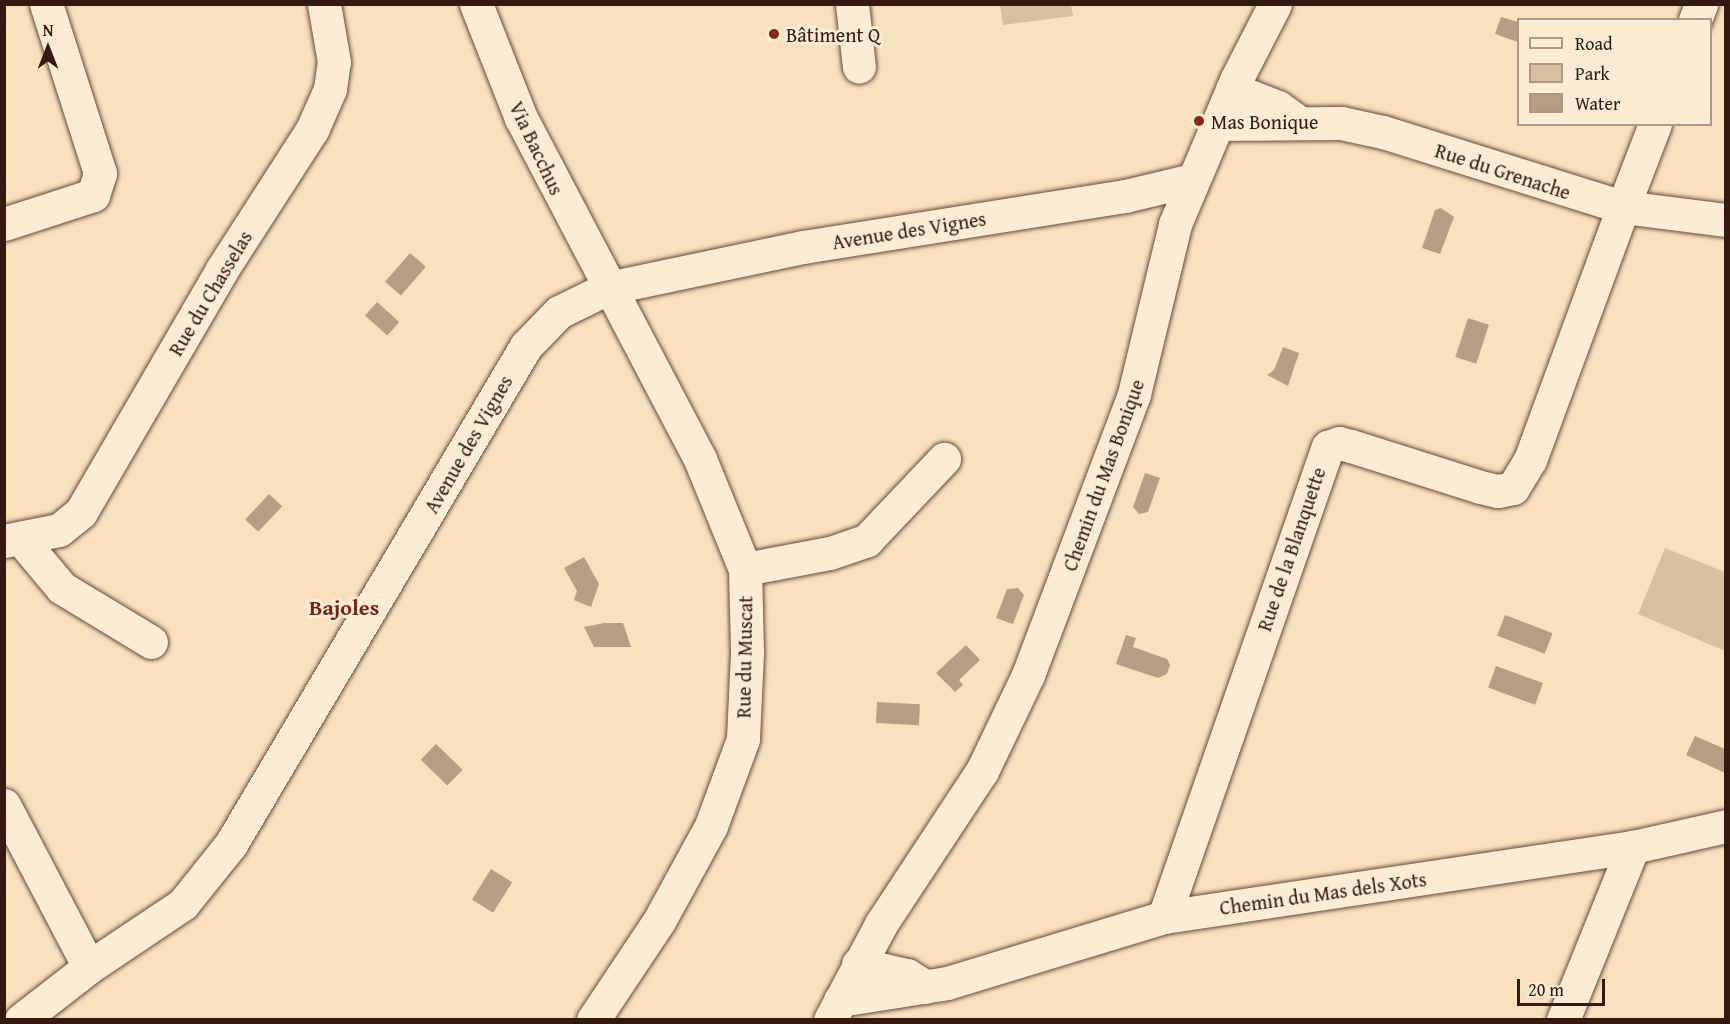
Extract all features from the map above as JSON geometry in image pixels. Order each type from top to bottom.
[{"type":"street","points":[[4,224],[93,195],[100,173],[46,4]]},
{"type":"street","name":"Rue du Chasselas","points":[[12,539],[59,531],[81,512],[221,271],[312,130],[330,89],[334,62],[324,4]]},
{"type":"street","name":"Via Bacchus","points":[[476,4],[521,118],[608,288]]},
{"type":"street","points":[[852,4],[860,67]]},
{"type":"street","name":"Chemin du Mas Bonique","points":[[881,924],[982,771],[1028,675],[1134,394],[1175,224],[1232,89],[1275,4]]},
{"type":"street","points":[[1248,54],[1287,114]]},
{"type":"street","name":"Rue du Grenache","points":[[1232,89],[1287,114],[1383,132],[1623,207],[1725,220]]},
{"type":"street","name":"Rue du Grenache","points":[[1218,124],[1268,126],[1287,114]]},
{"type":"street","points":[[1623,207],[1654,126]]},
{"type":"street","name":"Avenue des Vignes","points":[[21,1020],[89,968],[183,904],[231,844],[526,346],[559,312],[608,288],[803,247],[1125,196],[1192,180]]},
{"type":"street","points":[[1125,196],[1175,224]]},
{"type":"street","name":"Rue de la Blanquette","points":[[1164,917],[1328,447],[1339,443],[1480,487],[1498,491],[1513,488],[1530,460],[1623,207]]},
{"type":"street","name":"Rue du Muscat","points":[[593,1020],[659,921],[711,826],[743,740],[747,653],[745,569],[700,459],[608,288]]},
{"type":"street","points":[[745,569],[830,553],[867,540],[944,459]]},
{"type":"street","name":"Rue du Chasselas","points":[[12,539],[62,588],[151,642]]},
{"type":"street","points":[[4,805],[89,968]]},
{"type":"street","name":"Chemin du Mas dels Xots","points":[[835,1010],[917,981],[1164,917],[1633,847],[1725,826]]},
{"type":"street","points":[[1563,1020],[1633,847]]},
{"type":"street","points":[[881,924],[917,981]]},
{"type":"street","name":"Chemin du Mas dels Xots","points":[[835,1010],[881,924]]},
{"type":"street","name":"Chemin du Mas dels Xots","points":[[858,964],[917,981]]},
{"type":"green space","points":[[1000,5],[1071,5],[1073,16],[1003,25]]},
{"type":"green space","points":[[1665,548],[1725,572],[1725,651],[1638,614]]},
{"type":"water","points":[[1501,17],[1517,22],[1517,42],[1495,34]]},
{"type":"water","points":[[1441,208],[1454,217],[1440,254],[1422,248],[1435,210]]},
{"type":"water","points":[[410,253],[426,267],[401,295],[385,282]]},
{"type":"water","points":[[377,302],[399,322],[387,335],[365,315]]},
{"type":"water","points":[[1468,318],[1489,325],[1476,364],[1455,357]]},
{"type":"water","points":[[1283,347],[1299,353],[1288,386],[1267,375],[1274,370]]},
{"type":"water","points":[[1145,473],[1160,478],[1148,512],[1139,514],[1133,507]]},
{"type":"water","points":[[269,494],[282,506],[258,532],[245,520]]},
{"type":"water","points":[[584,557],[599,584],[591,607],[574,600],[577,591],[564,568]]},
{"type":"water","points":[[1018,588],[1024,595],[1013,624],[996,618],[1007,589]]},
{"type":"water","points":[[1505,615],[1553,633],[1545,654],[1497,636]]},
{"type":"water","points":[[604,623],[623,623],[631,647],[594,647],[584,627]]},
{"type":"water","points":[[1126,635],[1136,638],[1133,647],[1167,659],[1170,665],[1167,674],[1158,678],[1116,664]]},
{"type":"water","points":[[966,645],[980,660],[959,680],[963,685],[955,692],[936,673]]},
{"type":"water","points":[[1496,666],[1543,683],[1535,705],[1488,688]]},
{"type":"water","points":[[877,702],[920,704],[919,725],[876,723]]},
{"type":"water","points":[[1695,736],[1725,749],[1725,773],[1686,755]]},
{"type":"water","points":[[436,744],[463,770],[447,786],[421,760]]},
{"type":"water","points":[[491,869],[512,882],[493,913],[472,900]]},
{"type":"place","name":"Bâtiment Q","points":[[774,34]]},
{"type":"place","name":"Mas Bonique","points":[[1199,121]]},
{"type":"district","name":"Bajoles","points":[[344,608]]}]
